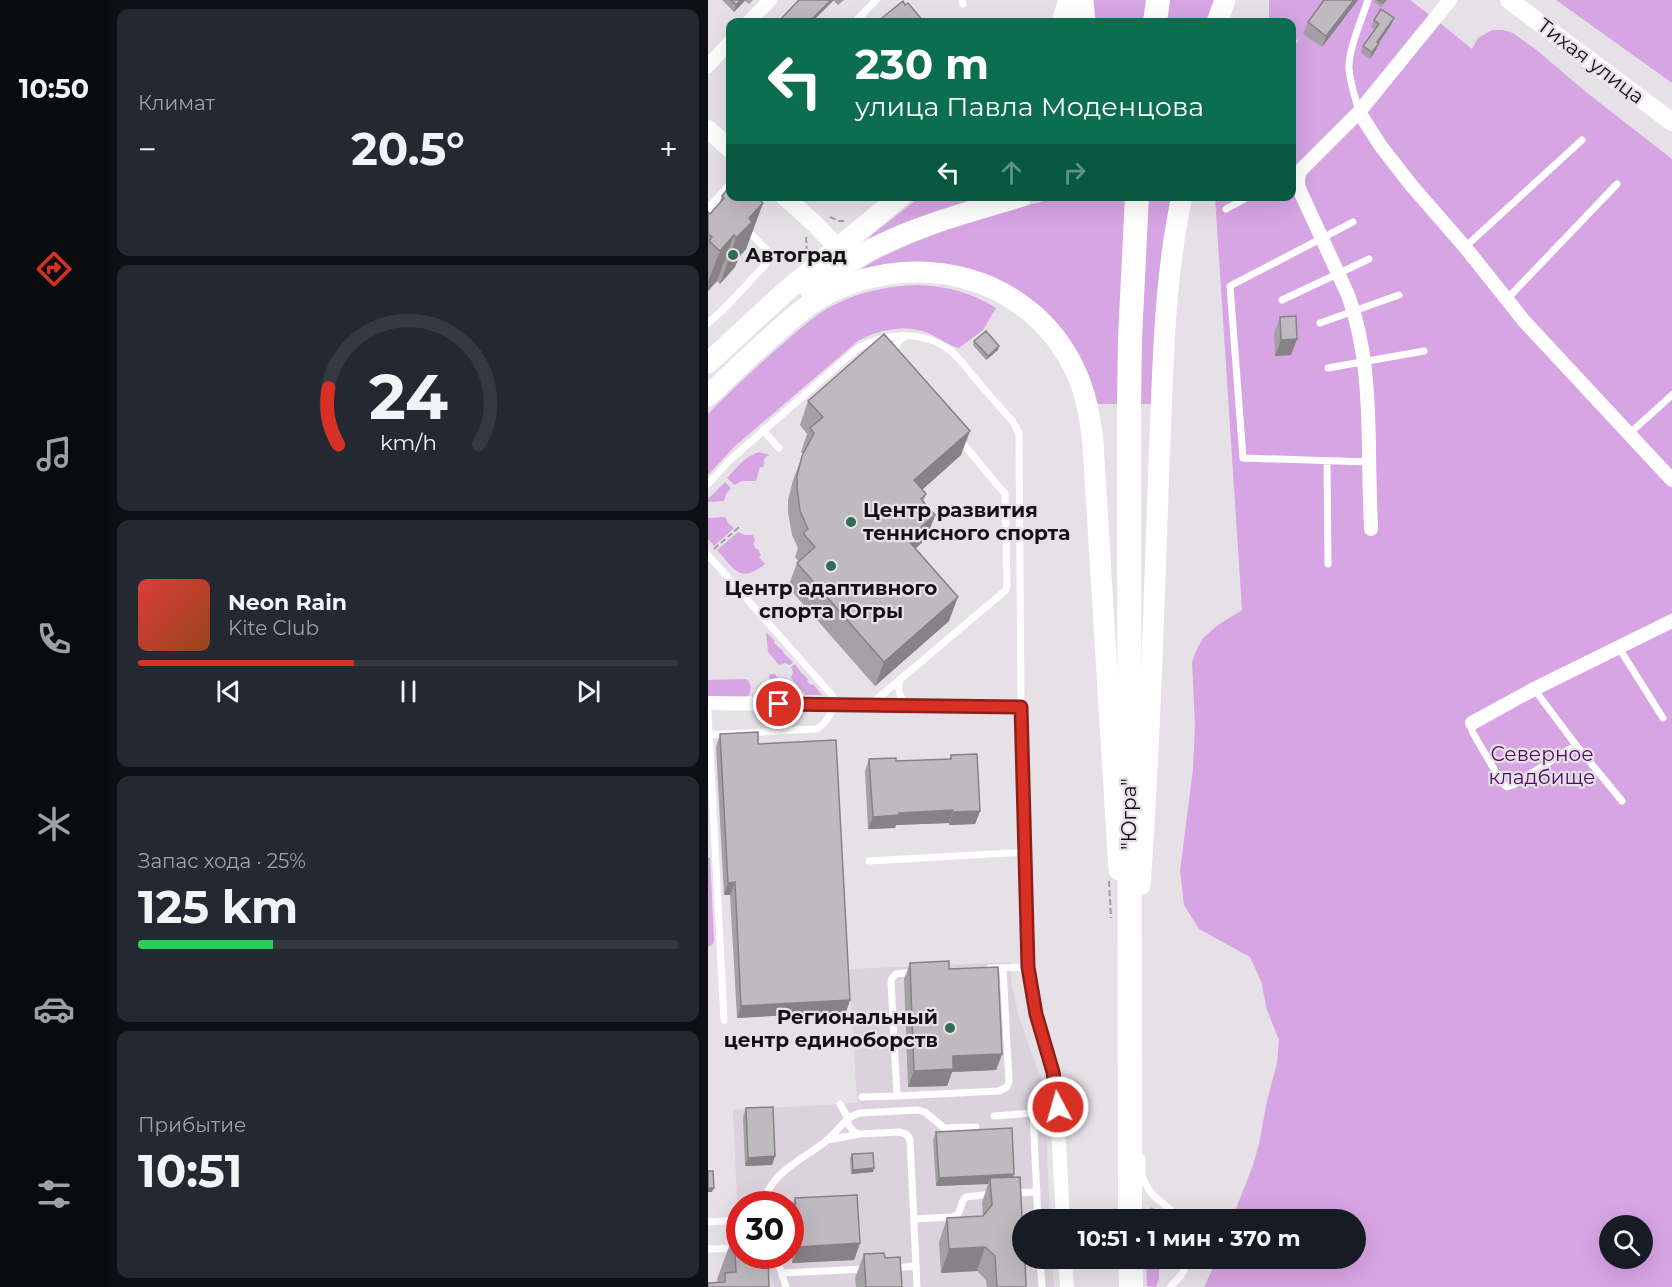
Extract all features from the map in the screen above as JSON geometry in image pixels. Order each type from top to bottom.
[{"type":"highway","points":[[1156,18],[1158,0]]},
{"type":"highway","name":"\"Югра\"","points":[[1130,1209],[1129,409],[1137,201]]},
{"type":"highway","points":[[1130,1269],[1131,1287]]},
{"type":"main road","points":[[1063,18],[1069,0]]},
{"type":"main road","points":[[1083,0],[1085,18]]},
{"type":"main road","points":[[1218,18],[1225,0]]},
{"type":"main road","points":[[1226,18],[1230,0]]},
{"type":"main road","name":"Тихая улица","points":[[1509,0],[1672,122]]},
{"type":"main road","points":[[708,129],[726,145]]},
{"type":"main road","points":[[790,201],[815,224],[843,256]]},
{"type":"main road","points":[[708,385],[776,320],[822,282],[843,256],[897,201]]},
{"type":"main road","points":[[708,363],[767,308],[843,256],[1006,201]]},
{"type":"main road","points":[[1129,1039],[1150,694],[1166,309],[1176,221],[1181,201]]},
{"type":"main road","points":[[708,396],[812,303],[843,286],[891,273],[914,271],[952,274],[992,287],[1026,308],[1046,327],[1064,350],[1075,369],[1083,392],[1090,417],[1093,443],[1129,1039]]},
{"type":"street","points":[[753,18],[771,0]]},
{"type":"street","points":[[1371,529],[1368,391],[1365,361],[1354,311],[1340,274],[1298,186],[1296,174],[1359,112],[1450,0]]},
{"type":"street","points":[[708,66],[726,46]]},
{"type":"street","points":[[1359,112],[1380,145],[1411,185],[1465,247],[1524,321],[1672,480]]},
{"type":"street","points":[[717,209],[726,195]]},
{"type":"street","points":[[1472,723],[1534,689],[1672,621]]},
{"type":"street","points":[[708,703],[1021,707],[1028,967],[1036,1014],[1053,1072],[1058,1107],[1063,1209]]},
{"type":"street","points":[[1066,1269],[1067,1287]]},
{"type":"lane","points":[[859,18],[876,0]]},
{"type":"lane","points":[[1359,112],[1349,67],[1350,56],[1368,0]]},
{"type":"lane","points":[[1465,247],[1582,140]]},
{"type":"lane","points":[[1506,299],[1617,184]]},
{"type":"lane","points":[[1226,209],[1241,201]]},
{"type":"lane","points":[[1353,222],[1230,286],[1243,458],[1369,462]]},
{"type":"lane","points":[[708,323],[723,310],[766,264],[768,259],[764,244],[741,224]]},
{"type":"lane","points":[[1281,300],[1369,259]]},
{"type":"lane","points":[[1320,323],[1399,295]]},
{"type":"lane","points":[[708,484],[763,430],[852,352],[866,343],[896,335],[914,335],[928,339],[952,352],[1013,422],[1019,433],[1021,707]]},
{"type":"lane","points":[[889,357],[897,366],[895,350],[897,344],[905,336],[914,335]]},
{"type":"lane","points":[[875,340],[882,349]]},
{"type":"lane","points":[[1328,368],[1424,351]]},
{"type":"lane","points":[[1630,433],[1672,395]]},
{"type":"lane","points":[[763,430],[779,448]]},
{"type":"lane","points":[[869,705],[1004,593],[1007,585],[1005,494],[957,437]]},
{"type":"lane","points":[[1327,461],[1328,564]]},
{"type":"lane","points":[[708,555],[832,695],[835,705],[824,724],[816,729],[709,735]]},
{"type":"lane","points":[[1619,648],[1664,718]]},
{"type":"lane","points":[[900,680],[899,695],[910,706]]},
{"type":"lane","points":[[1534,689],[1622,801]]},
{"type":"lane","points":[[708,712],[724,1020]]},
{"type":"lane","points":[[1472,723],[1473,733],[1502,783],[1507,787],[1576,745]]},
{"type":"lane","points":[[869,861],[1025,852]]},
{"type":"lane","points":[[1141,868],[1141,891]]},
{"type":"lane","points":[[980,969],[1028,967]]},
{"type":"lane","points":[[862,1098],[999,1091],[1007,1086],[1009,1081],[1003,968]]},
{"type":"lane","points":[[897,1096],[892,978],[900,972],[923,971]]},
{"type":"lane","points":[[835,1132],[841,1118],[840,1104],[848,1118],[850,1129],[860,1134]]},
{"type":"lane","points":[[994,1116],[1033,1113],[1058,1107]]},
{"type":"lane","points":[[768,1191],[773,1181],[827,1140],[848,1118],[859,1113],[918,1110],[925,1112],[944,1128],[975,1127]]},
{"type":"lane","points":[[1033,1113],[1038,1209]]},
{"type":"lane","points":[[1129,1121],[1145,1185],[1151,1194],[1168,1209]]},
{"type":"lane","points":[[827,1140],[860,1134],[900,1132],[906,1134],[910,1139],[917,1287]]},
{"type":"lane","points":[[1142,1153],[1142,1176]]},
{"type":"lane","points":[[1003,1194],[1037,1192]]},
{"type":"lane","points":[[914,1219],[953,1217],[960,1213],[966,1197],[994,1194]]},
{"type":"lane","points":[[708,1222],[726,1221]]},
{"type":"lane","points":[[708,1249],[726,1248]]},
{"type":"lane","points":[[887,1268],[916,1266]]},
{"type":"lane","points":[[782,1274],[877,1268]]},
{"type":"lane","points":[[780,1269],[786,1287]]},
{"type":"lane","points":[[1041,1269],[1042,1287]]},
{"type":"lane","points":[[1170,1287],[1185,1269]]},
{"type":"path","points":[[708,555],[739,528]]},
{"type":"path","points":[[1109,872],[1111,918]]},
{"type":"shaded area","points":[[1011,962],[1011,980],[1019,1017],[1044,1087],[1050,1209],[1012,1209],[1012,1269],[1053,1269],[1054,1287],[774,1287],[768,1269],[804,1269],[804,1191],[736,1191],[733,1110],[857,1103],[849,969]]},
{"type":"green space","points":[[1091,0],[1216,0],[1211,18],[1093,18]]},
{"type":"green space","name":"Северное кладбище","points":[[1269,0],[1410,0],[1472,49],[1478,38],[1492,30],[1513,33],[1672,159],[1672,1287],[1204,1287],[1212,1269],[1366,1269],[1366,1209],[1236,1209],[1259,1144],[1277,1063],[1279,1040],[1267,1010],[1261,981],[1250,957],[1199,929],[1184,905],[1180,871],[1193,769],[1195,725],[1192,662],[1203,638],[1218,625],[1242,610],[1215,201],[1296,201],[1296,44],[1301,36],[1296,41],[1296,18],[1269,18]]},
{"type":"green space","points":[[1556,0],[1672,0],[1672,83]]},
{"type":"green space","points":[[915,201],[977,201],[869,241],[868,239]]},
{"type":"green space","points":[[1044,201],[1174,201],[1156,404],[1096,404],[1026,299],[861,270],[880,258],[933,235]]},
{"type":"green space","points":[[919,285],[959,291],[996,308],[983,330],[959,348],[920,330],[902,328],[875,333],[858,341],[735,446],[708,475],[708,414],[766,359],[809,322],[834,305],[875,290]]},
{"type":"green space","points":[[759,452],[770,455],[763,461],[765,462],[763,467],[760,467],[756,481],[742,481],[735,485],[727,478],[746,459]]},
{"type":"green space","points":[[725,482],[731,488],[724,501],[708,502],[708,499]]},
{"type":"green space","points":[[725,517],[734,528],[714,546],[708,539],[708,518]]},
{"type":"green space","points":[[738,532],[753,535],[755,541],[753,543],[765,564],[749,573],[738,572],[717,550]]},
{"type":"green space","points":[[766,632],[793,662],[790,665],[785,663],[779,665],[768,652]]},
{"type":"green space","points":[[795,664],[808,679],[807,681],[813,684],[822,695],[806,695],[791,678],[793,672],[791,667]]},
{"type":"green space","points":[[769,674],[775,674],[783,681],[784,695],[778,694],[771,688]]},
{"type":"green space","points":[[745,679],[751,687],[746,697],[708,697],[708,680]]},
{"type":"green space","points":[[789,680],[802,695],[786,695],[785,681]]},
{"type":"green space","points":[[710,857],[714,940],[713,944],[708,947],[708,858]]},
{"type":"green space","points":[[1146,1269],[1159,1269],[1156,1287],[1147,1286]]},
{"type":"building","points":[[731,0],[741,0],[736,5]]},
{"type":"building","points":[[799,0],[831,0],[813,18],[782,18]]},
{"type":"building","points":[[1324,0],[1354,0],[1326,36],[1308,22]]},
{"type":"building","points":[[903,1],[905,5],[908,3],[921,18],[882,18]]},
{"type":"building","points":[[1381,9],[1394,18],[1372,52],[1363,46],[1379,24],[1374,20]]},
{"type":"building","points":[[726,191],[726,201],[761,201],[763,203],[749,218],[752,222],[736,238],[734,235],[720,251],[709,241],[712,237],[708,234],[708,212],[710,214],[724,198],[722,196]]},
{"type":"building","points":[[1296,316],[1297,339],[1281,340],[1280,317]]},
{"type":"building","points":[[986,331],[999,346],[988,356],[974,341]]},
{"type":"building","name":"Центр развития теннисного спорта","points":[[884,334],[970,431],[914,480],[926,494],[921,499],[935,515],[907,539],[958,597],[884,662],[797,563],[815,547],[803,533],[808,529],[800,511],[797,476],[802,456],[814,433],[810,428],[823,417],[808,401]]},
{"type":"building","points":[[758,732],[758,744],[836,740],[850,1000],[741,1006],[735,882],[728,883],[720,734]]},
{"type":"building","points":[[977,754],[980,811],[899,813],[899,815],[873,817],[869,759],[896,758],[896,761],[951,759],[951,755]]},
{"type":"building","name":"Региональный центр единоборств","points":[[949,961],[949,969],[998,967],[1002,1054],[953,1056],[953,1069],[914,1071],[910,963]]},
{"type":"building","points":[[773,1107],[775,1156],[748,1158],[746,1108]]},
{"type":"building","points":[[1012,1128],[1014,1174],[939,1178],[936,1132]]},
{"type":"building","points":[[873,1153],[874,1168],[853,1170],[852,1154]]},
{"type":"building","points":[[708,1171],[713,1171],[714,1188],[708,1188]]},
{"type":"building","points":[[1020,1177],[1022,1209],[1012,1209],[1012,1269],[1025,1269],[1026,1287],[997,1287],[995,1256],[985,1247],[949,1249],[947,1218],[983,1216],[992,1205],[990,1178]]},
{"type":"building","points":[[857,1195],[860,1243],[804,1247],[804,1198]]},
{"type":"building","points":[[884,1253],[885,1258],[900,1257],[902,1287],[866,1287],[864,1254]]},
{"type":"building","points":[[736,1269],[768,1269],[769,1287],[708,1287],[708,1283],[725,1282],[725,1273],[736,1272]]},
{"type":"place","name":"Автоград","points":[[733,255]]},
{"type":"place","name":"Центр развития теннисного спорта","points":[[851,522]]},
{"type":"place","name":"Центр адаптивного спорта Югры","points":[[831,566]]},
{"type":"place","name":"Региональный центр единоборств","points":[[950,1028]]},
{"type":"route","points":[[779,704],[1021,707],[1028,967],[1036,1014],[1053,1072],[1058,1107]]}]
